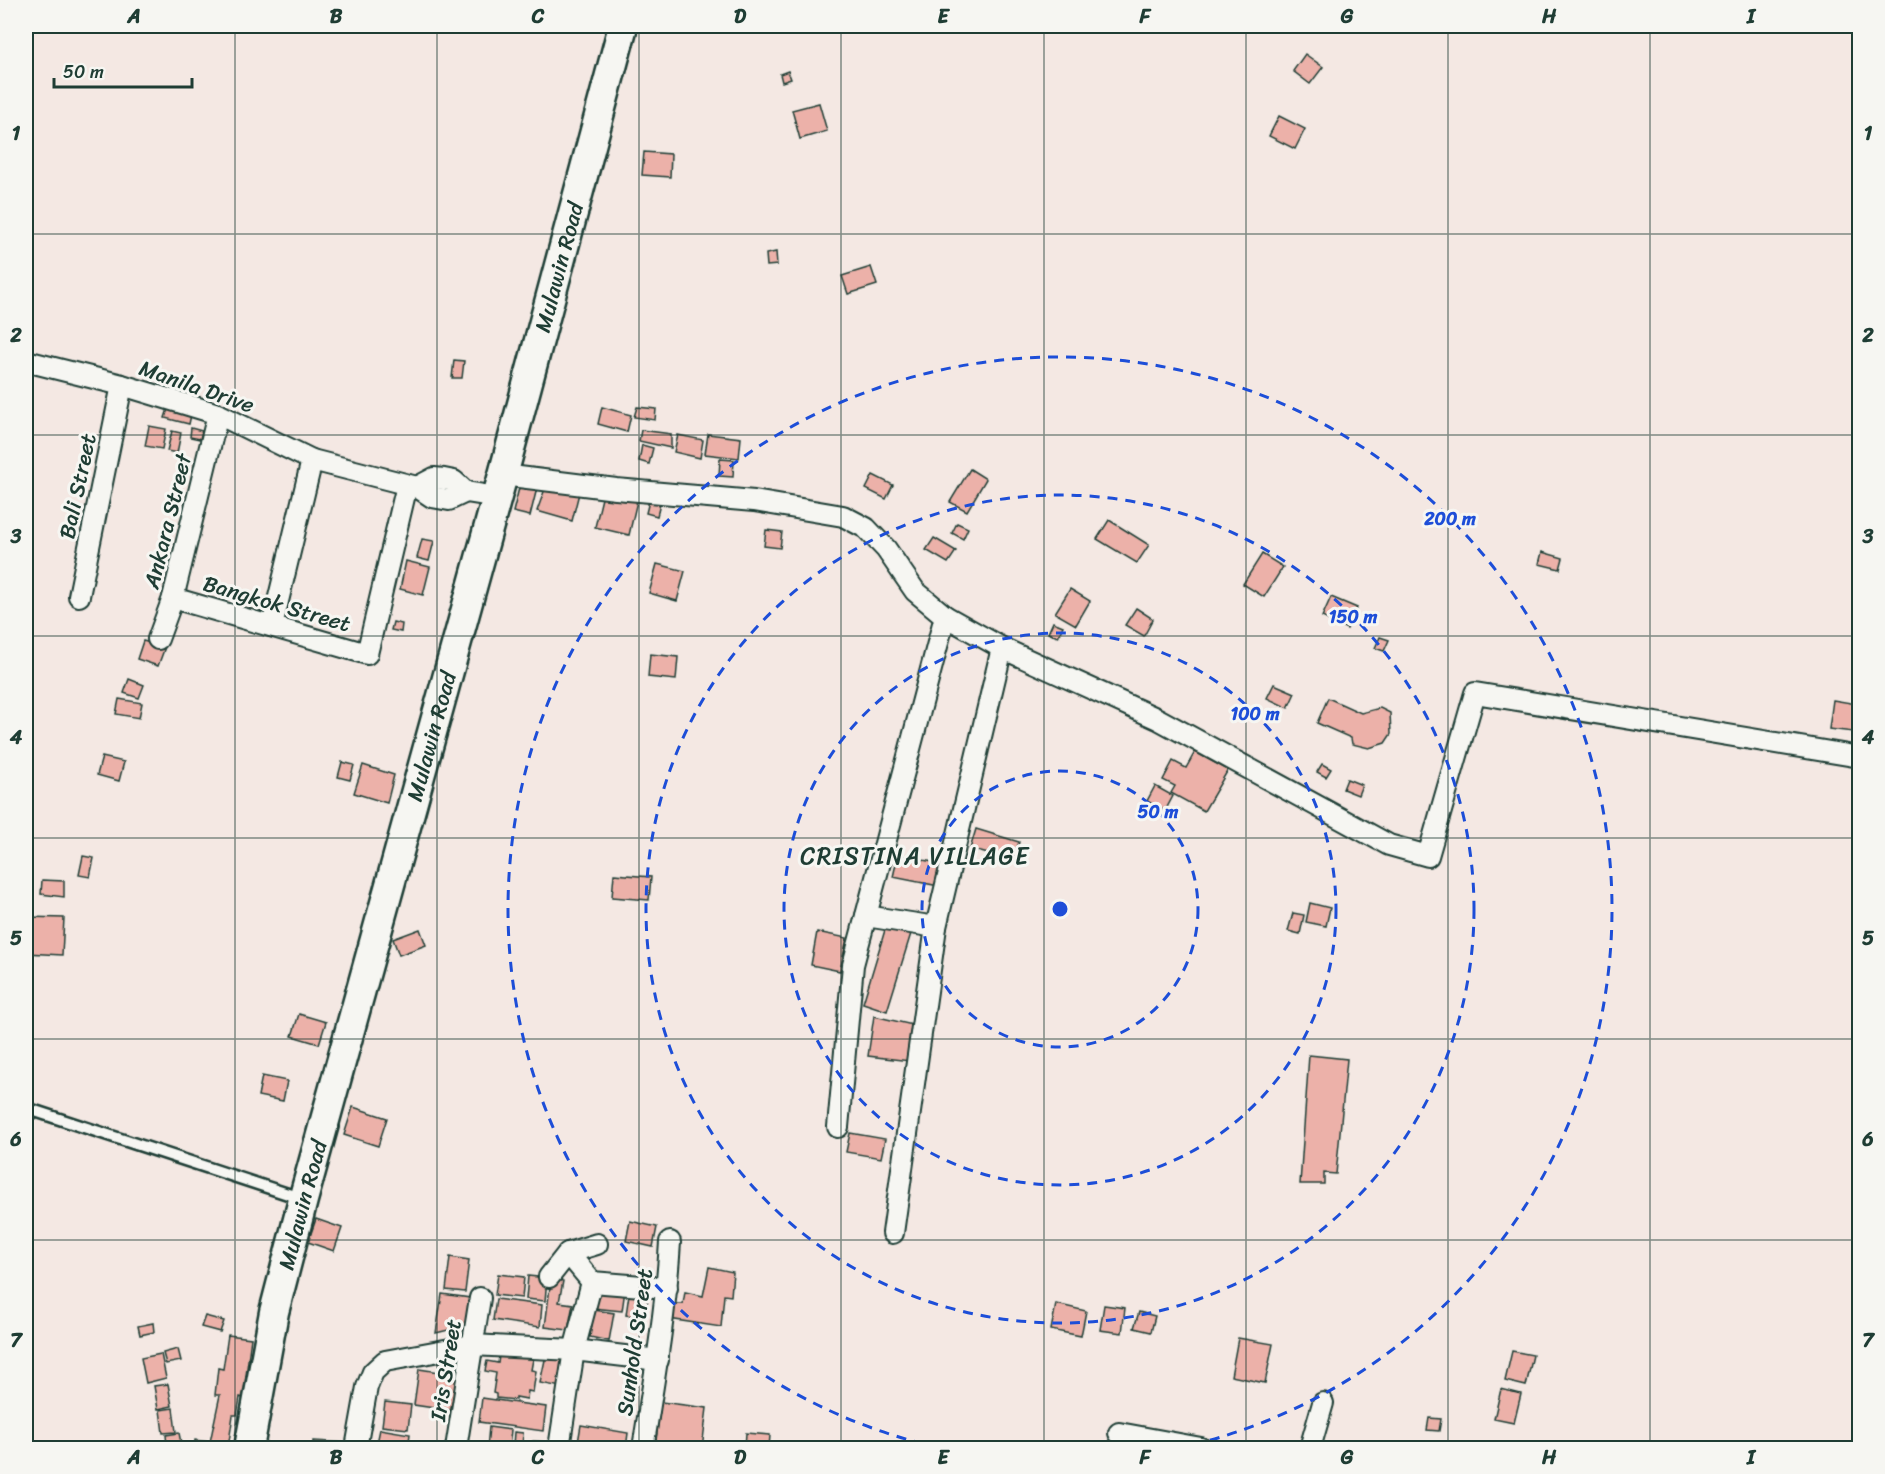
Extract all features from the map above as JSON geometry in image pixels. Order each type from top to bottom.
[{"type":"main road","name":"Mulawin Road","points":[[249,1449],[274,1312],[303,1200],[500,486],[623,26]]},
{"type":"street","name":"Manila Drive","points":[[26,365],[122,385],[218,414],[312,459],[412,486],[432,497],[449,500],[466,492],[500,486],[616,489],[754,501],[843,516],[866,528],[886,549],[915,591],[945,616],[1002,648],[1158,719],[1389,845],[1428,856],[1475,693],[1860,757]]},
{"type":"street","name":"Bali Street","points":[[79,596],[122,385]]},
{"type":"street","name":"Ankara Street","points":[[158,639],[173,598],[218,414]]},
{"type":"street","points":[[272,626],[312,459]]},
{"type":"street","name":"Bangkok Street","points":[[173,598],[367,654],[412,486]]},
{"type":"street","points":[[838,1127],[853,966],[945,616]]},
{"type":"street","points":[[893,1233],[936,927],[1002,648]]},
{"type":"street","points":[[866,916],[936,927]]},
{"type":"street","name":"Sunhold Street","points":[[643,1449],[658,1360],[670,1242]]},
{"type":"street","points":[[549,1277],[568,1253],[597,1244]]},
{"type":"street","points":[[568,1253],[592,1282],[667,1288]]},
{"type":"street","points":[[559,1449],[574,1350],[592,1282]]},
{"type":"street","name":"Iris Street","points":[[456,1449],[480,1298]]},
{"type":"street","points":[[356,1449],[367,1387],[373,1372],[385,1360],[472,1344],[574,1350],[658,1360]]},
{"type":"street","points":[[1310,1449],[1323,1403]]},
{"type":"street","points":[[1119,1433],[1201,1449]]},
{"type":"lane","points":[[26,1108],[303,1200]]},
{"type":"building","points":[[1305,54],[1323,67],[1310,84],[1293,71]]},
{"type":"building","points":[[788,71],[791,79],[782,82],[780,74]]},
{"type":"building","points":[[819,103],[827,131],[800,139],[792,110]]},
{"type":"building","points":[[1279,116],[1305,129],[1295,149],[1269,136]]},
{"type":"building","points":[[644,152],[671,154],[670,177],[642,175]]},
{"type":"building","points":[[776,252],[777,265],[767,266],[766,254]]},
{"type":"building","points":[[871,267],[877,285],[848,294],[842,276]]},
{"type":"building","points":[[454,360],[464,361],[462,378],[452,378]]},
{"type":"building","points":[[602,407],[631,415],[627,432],[598,424]]},
{"type":"building","points":[[637,407],[656,409],[655,420],[634,417]]},
{"type":"building","points":[[168,409],[191,415],[189,424],[165,418]]},
{"type":"building","points":[[149,426],[166,429],[162,449],[145,446]]},
{"type":"building","points":[[191,428],[202,431],[200,439],[190,437]]},
{"type":"building","points":[[641,430],[671,434],[671,448],[639,441]]},
{"type":"building","points":[[172,431],[181,433],[177,453],[167,451]]},
{"type":"building","points":[[708,434],[741,438],[739,458],[705,454]]},
{"type":"building","points":[[678,435],[703,440],[700,458],[674,452]]},
{"type":"building","points":[[642,445],[653,448],[649,464],[639,461]]},
{"type":"building","points":[[720,459],[734,460],[733,477],[719,476]]},
{"type":"building","points":[[970,469],[986,479],[967,511],[950,502]]},
{"type":"building","points":[[873,475],[893,485],[886,499],[866,489]]},
{"type":"building","points":[[520,484],[537,488],[530,516],[513,512]]},
{"type":"building","points":[[546,486],[579,493],[572,521],[537,511]]},
{"type":"building","points":[[603,494],[637,501],[629,535],[595,527]]},
{"type":"building","points":[[649,501],[660,504],[657,516],[646,513]]},
{"type":"building","points":[[1109,520],[1149,545],[1137,563],[1097,539]]},
{"type":"building","points":[[957,523],[968,528],[963,539],[952,533]]},
{"type":"building","points":[[766,530],[782,532],[780,548],[764,546]]},
{"type":"building","points":[[934,538],[956,551],[948,563],[926,550]]},
{"type":"building","points":[[422,539],[434,541],[429,561],[417,558]]},
{"type":"building","points":[[1542,552],[1563,558],[1560,569],[1539,564]]},
{"type":"building","points":[[1262,554],[1283,567],[1264,597],[1243,584]]},
{"type":"building","points":[[406,561],[430,567],[423,595],[400,589]]},
{"type":"building","points":[[657,564],[685,571],[677,601],[649,593]]},
{"type":"building","points":[[1070,589],[1090,601],[1076,625],[1055,613]]},
{"type":"building","points":[[1331,597],[1357,608],[1347,629],[1322,617]]},
{"type":"building","points":[[1136,608],[1153,619],[1144,636],[1125,625]]},
{"type":"building","points":[[393,622],[402,624],[401,632],[391,630]]},
{"type":"building","points":[[1053,622],[1063,626],[1058,637],[1048,633]]},
{"type":"building","points":[[1380,637],[1389,640],[1384,651],[1375,648]]},
{"type":"building","points":[[143,641],[165,647],[158,666],[137,659]]},
{"type":"building","points":[[650,654],[678,657],[676,680],[648,677]]},
{"type":"building","points":[[129,679],[144,685],[139,698],[124,693]]},
{"type":"building","points":[[1274,684],[1295,693],[1288,708],[1267,698]]},
{"type":"building","points":[[1328,698],[1361,713],[1380,708],[1390,713],[1391,734],[1385,743],[1369,748],[1352,744],[1351,738],[1317,723]]},
{"type":"building","points":[[119,699],[142,703],[139,718],[116,714]]},
{"type":"building","points":[[1833,700],[1857,704],[1853,732],[1829,729]]},
{"type":"building","points":[[1195,752],[1228,770],[1204,811],[1171,793],[1175,786],[1163,780],[1173,761],[1186,768]]},
{"type":"building","points":[[102,757],[124,762],[119,781],[97,775]]},
{"type":"building","points":[[342,762],[354,765],[350,780],[338,777]]},
{"type":"building","points":[[1322,764],[1331,769],[1326,777],[1317,772]]},
{"type":"building","points":[[363,765],[394,775],[387,803],[354,793]]},
{"type":"building","points":[[1347,779],[1362,785],[1358,795],[1343,789]]},
{"type":"building","points":[[1155,786],[1173,796],[1165,811],[1147,801]]},
{"type":"building","points":[[976,829],[1019,842],[1013,861],[970,849]]},
{"type":"building","points":[[898,855],[948,865],[944,887],[893,877]]},
{"type":"building","points":[[83,856],[94,858],[90,877],[79,875]]},
{"type":"building","points":[[614,874],[651,877],[649,900],[612,897]]},
{"type":"building","points":[[42,880],[64,881],[64,897],[41,894]]},
{"type":"building","points":[[1310,903],[1330,908],[1326,926],[1306,922]]},
{"type":"building","points":[[1293,913],[1304,915],[1300,934],[1288,931]]},
{"type":"building","points":[[26,917],[64,918],[62,955],[26,953]]},
{"type":"building","points":[[888,920],[913,927],[887,1011],[863,1003]]},
{"type":"building","points":[[420,929],[426,945],[399,955],[393,939]]},
{"type":"building","points":[[817,932],[847,938],[840,971],[811,965]]},
{"type":"building","points":[[299,1014],[326,1022],[319,1044],[292,1036]]},
{"type":"building","points":[[874,1016],[917,1026],[910,1061],[868,1056]]},
{"type":"building","points":[[1309,1055],[1347,1059],[1336,1174],[1324,1173],[1324,1184],[1300,1184]]},
{"type":"building","points":[[262,1076],[287,1081],[283,1101],[258,1096]]},
{"type":"building","points":[[353,1107],[387,1118],[378,1146],[344,1135]]},
{"type":"building","points":[[850,1133],[885,1139],[881,1158],[846,1152]]},
{"type":"building","points":[[316,1219],[342,1228],[334,1251],[308,1242]]},
{"type":"building","points":[[630,1221],[657,1227],[653,1247],[626,1241]]},
{"type":"building","points":[[450,1257],[469,1260],[465,1292],[446,1290]]},
{"type":"building","points":[[709,1267],[733,1272],[731,1296],[724,1295],[721,1327],[669,1319],[670,1304],[683,1304],[685,1292],[703,1296]]},
{"type":"building","points":[[498,1274],[524,1277],[522,1298],[495,1295]]},
{"type":"building","points":[[528,1276],[547,1278],[545,1301],[526,1299]]},
{"type":"building","points":[[551,1279],[563,1281],[559,1302],[573,1304],[568,1330],[545,1327]]},
{"type":"building","points":[[596,1286],[625,1290],[622,1311],[593,1308]]},
{"type":"building","points":[[442,1294],[470,1298],[465,1326],[436,1333]]},
{"type":"building","points":[[629,1294],[648,1296],[645,1318],[626,1315]]},
{"type":"building","points":[[496,1299],[542,1305],[540,1327],[493,1320]]},
{"type":"building","points":[[1056,1304],[1086,1311],[1081,1336],[1051,1330]]},
{"type":"building","points":[[1104,1305],[1125,1308],[1122,1333],[1100,1330]]},
{"type":"building","points":[[594,1310],[614,1313],[609,1341],[590,1337]]},
{"type":"building","points":[[1139,1312],[1155,1316],[1151,1332],[1134,1328]]},
{"type":"building","points":[[205,1316],[224,1321],[220,1332],[201,1327]]},
{"type":"building","points":[[153,1323],[154,1332],[140,1335],[138,1326]]},
{"type":"building","points":[[228,1335],[251,1338],[243,1398],[240,1397],[237,1415],[233,1415],[228,1448],[194,1448],[195,1440],[210,1442],[220,1395],[215,1395],[218,1368],[223,1369]]},
{"type":"building","points":[[1238,1338],[1273,1344],[1265,1383],[1231,1376]]},
{"type":"building","points":[[178,1349],[181,1361],[166,1364],[163,1353]]},
{"type":"building","points":[[500,1349],[534,1354],[531,1370],[536,1371],[533,1392],[528,1391],[527,1399],[496,1398],[496,1394],[493,1393],[496,1373],[485,1371],[487,1361],[498,1363]]},
{"type":"building","points":[[1512,1351],[1533,1355],[1526,1386],[1505,1381]]},
{"type":"building","points":[[161,1354],[166,1378],[146,1383],[141,1358]]},
{"type":"building","points":[[546,1355],[567,1359],[561,1387],[540,1383]]},
{"type":"building","points":[[419,1369],[458,1375],[454,1411],[414,1405]]},
{"type":"building","points":[[168,1384],[172,1406],[158,1409],[154,1386]]},
{"type":"building","points":[[1501,1389],[1521,1394],[1514,1423],[1494,1419]]},
{"type":"building","points":[[482,1398],[546,1407],[543,1431],[479,1422]]},
{"type":"building","points":[[385,1402],[411,1405],[408,1429],[382,1426]]},
{"type":"building","points":[[661,1402],[707,1408],[702,1448],[655,1448]]},
{"type":"building","points":[[173,1408],[176,1432],[163,1433],[160,1410]]},
{"type":"building","points":[[1429,1418],[1441,1419],[1439,1431],[1427,1430]]},
{"type":"building","points":[[581,1425],[628,1433],[626,1448],[577,1448]]},
{"type":"building","points":[[489,1427],[511,1430],[509,1448],[487,1448]]},
{"type":"building","points":[[380,1429],[410,1434],[408,1448],[376,1448]]},
{"type":"building","points":[[514,1432],[523,1433],[522,1447],[513,1446]]},
{"type":"building","points":[[179,1433],[181,1443],[167,1445],[166,1435]]},
{"type":"building","points":[[746,1433],[770,1435],[769,1448],[745,1448]]},
{"type":"building","points":[[313,1441],[349,1443],[348,1448],[313,1448]]},
{"type":"building","points":[[533,1441],[547,1442],[546,1448],[532,1448]]},
{"type":"district","name":"CRISTINA VILLAGE","points":[[915,856]]}]
